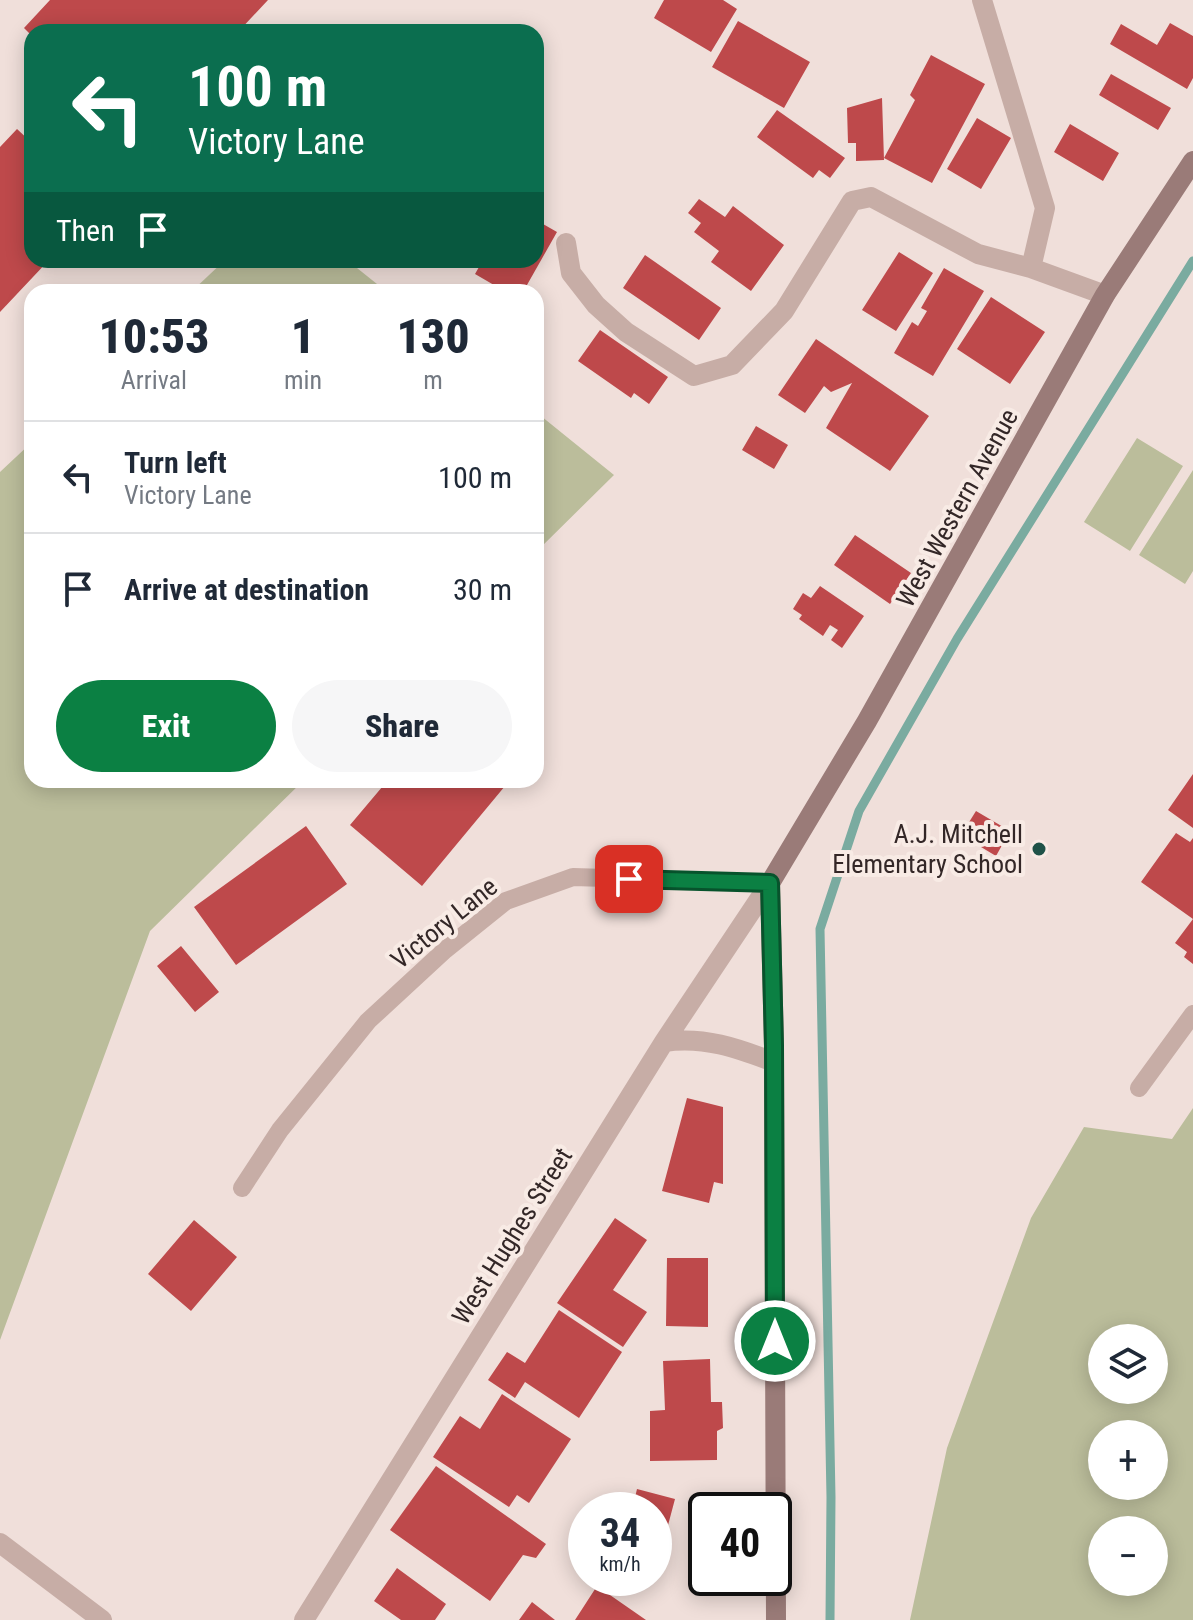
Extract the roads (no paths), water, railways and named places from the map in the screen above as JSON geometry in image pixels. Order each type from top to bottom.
[{"type":"street","points":[[982,0],[1045,208],[1031,268]]},
{"type":"street","name":"West Western Avenue","points":[[770,883],[867,721],[1105,295],[1193,161]]},
{"type":"street","points":[[566,243],[571,273],[596,305],[626,332],[694,376],[732,365],[784,311],[852,201],[871,197],[978,254],[1031,268],[1105,295]]},
{"type":"street","points":[[770,883],[774,1062],[776,1620]]},
{"type":"street","name":"West Hughes Street","points":[[304,1620],[664,1042],[770,883]]},
{"type":"street","points":[[664,1042],[686,1039],[710,1041],[774,1062]]},
{"type":"street","points":[[0,1543],[102,1620]]},
{"type":"lane","name":"Victory Lane","points":[[242,1188],[280,1130],[368,1021],[445,950],[506,901],[573,877],[770,883]]},
{"type":"lane","points":[[1139,1088],[1193,1014]]},
{"type":"waterway","points":[[830,1620],[831,1497],[820,929],[859,811],[957,639],[1193,261]]},
{"type":"place","name":"A.J. Mitchell Elementary School","points":[[1039,849]]}]
